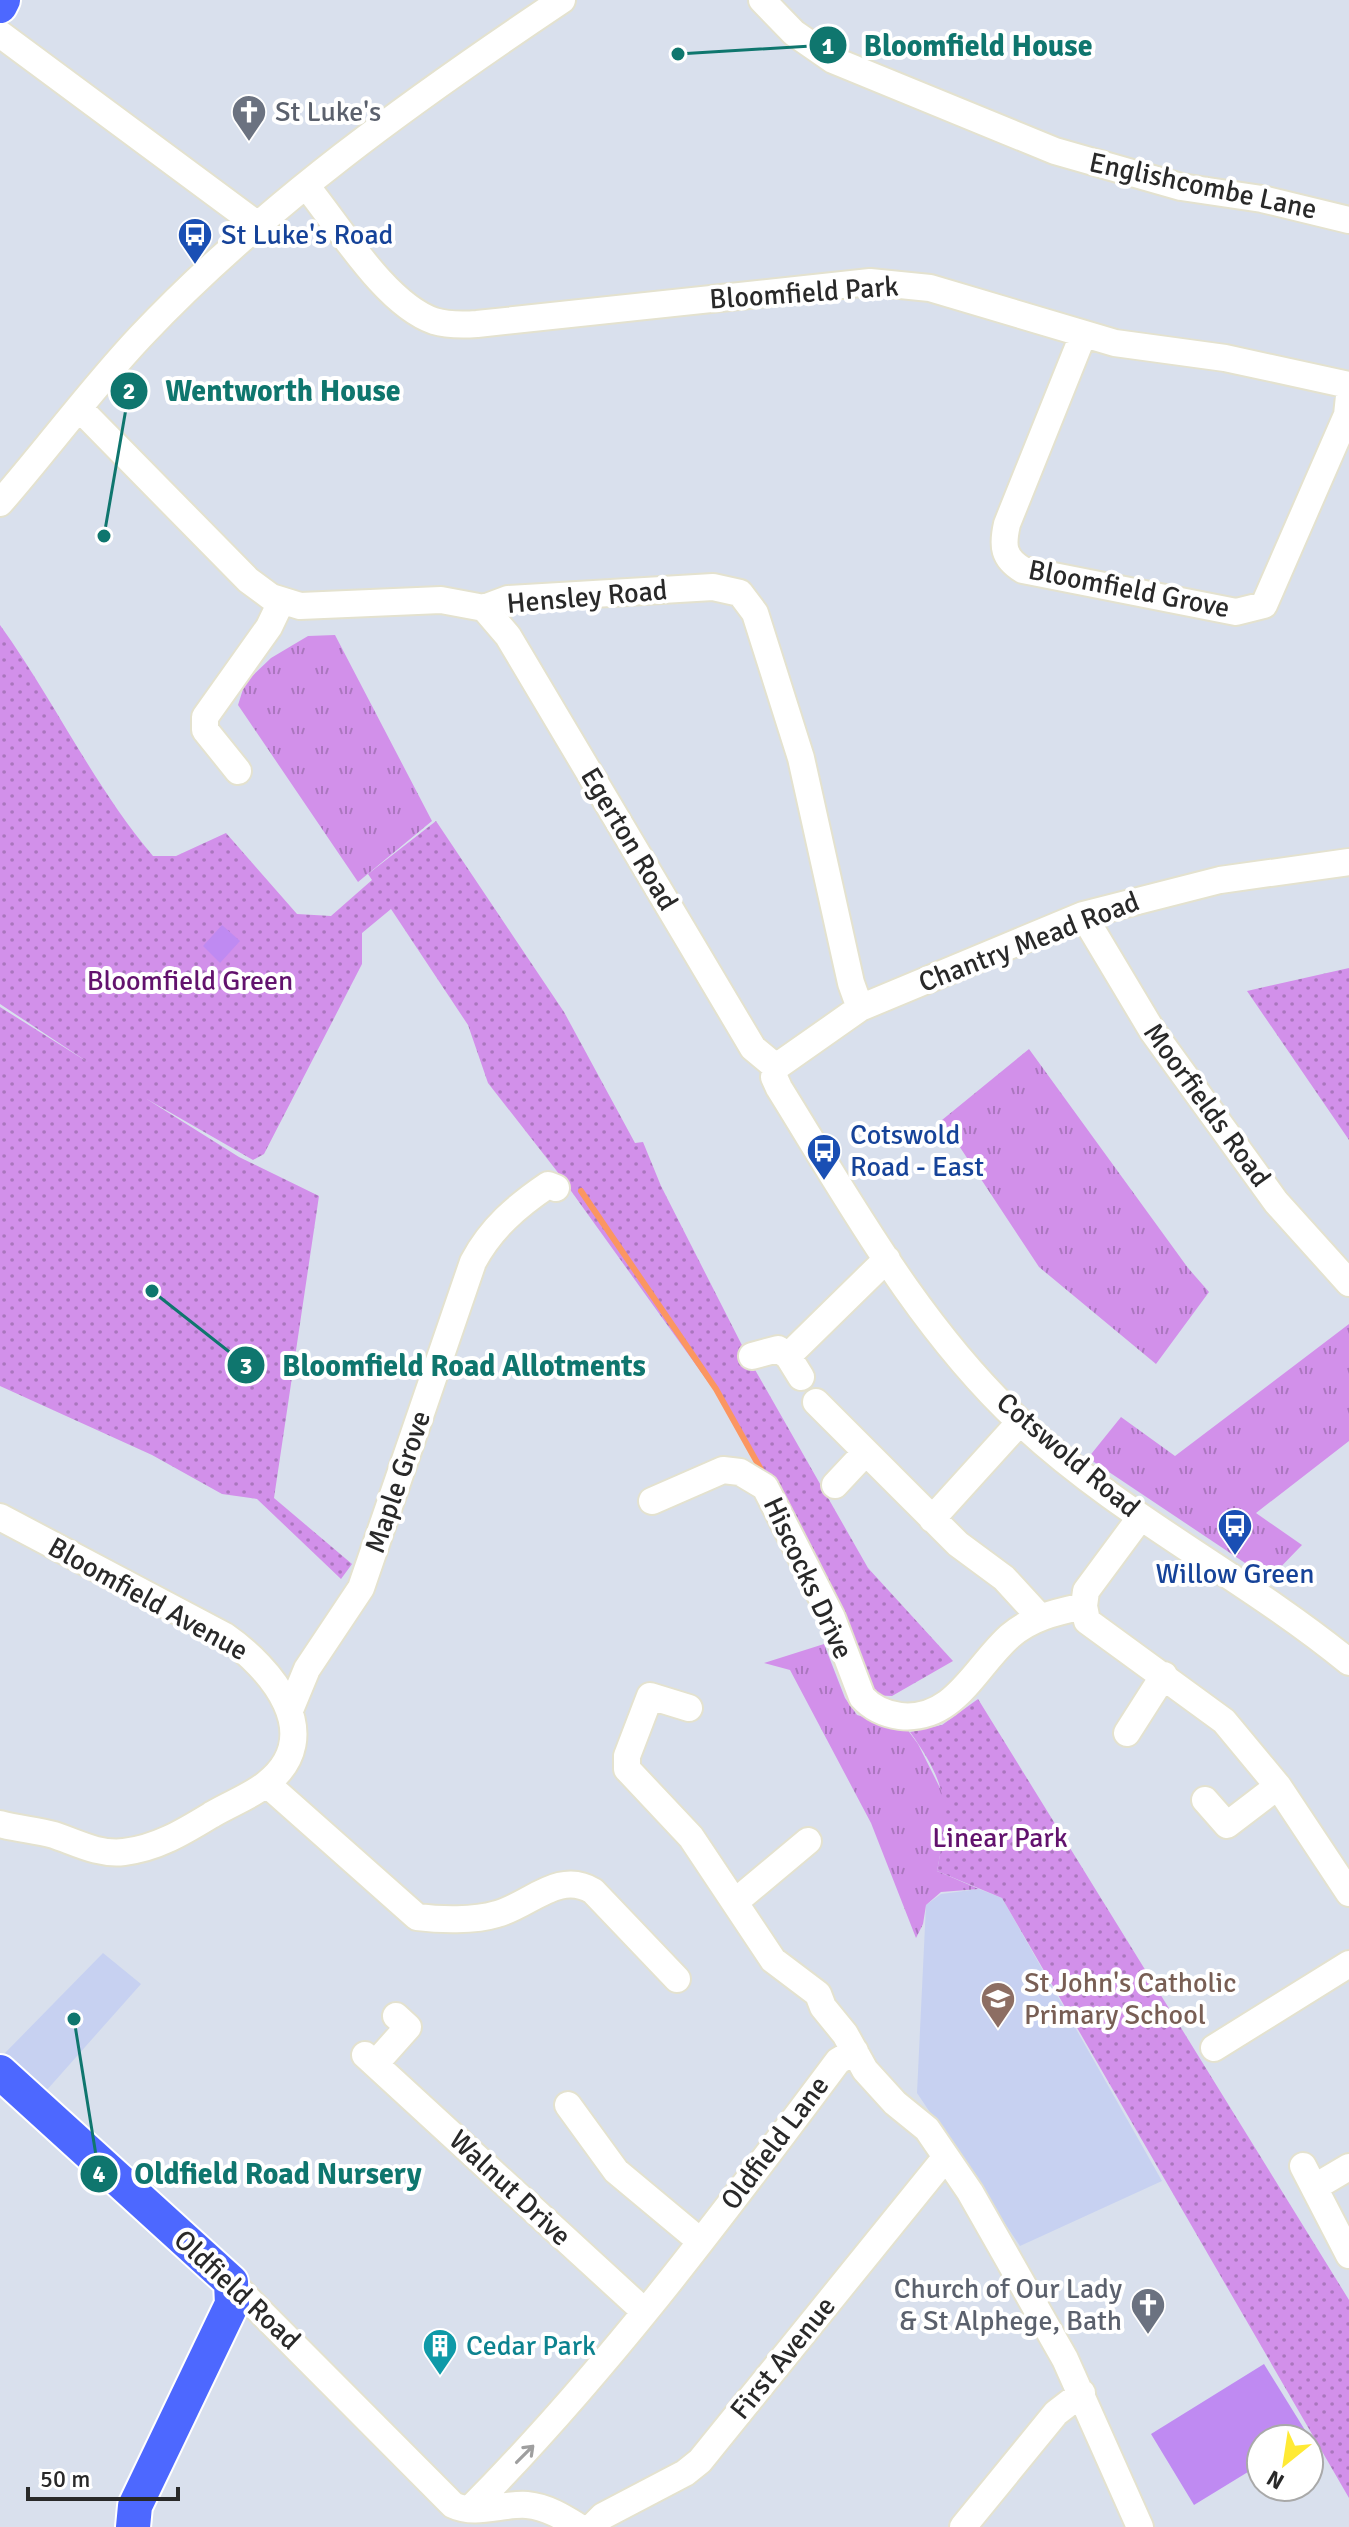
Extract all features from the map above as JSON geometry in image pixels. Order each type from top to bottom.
[{"type":"main road","points":[[0,6],[3,0]]},
{"type":"main road","name":"Oldfield Road","points":[[0,2072],[231,2282]]},
{"type":"main road","points":[[133,2527],[135,2506],[232,2304],[231,2282]]},
{"type":"street","points":[[0,503],[140,337],[259,226],[366,140],[562,0]]},
{"type":"street","name":"Englishcombe Lane","points":[[762,0],[794,33],[833,60],[1055,151],[1181,187],[1262,199],[1349,220]]},
{"type":"street","points":[[0,34],[259,226]]},
{"type":"street","name":"Bloomfield Park","points":[[307,187],[391,291],[412,309],[434,321],[477,324],[884,282],[930,288],[1083,335],[1225,358],[1349,385]]},
{"type":"street","name":"Bloomfield Grove","points":[[1083,335],[1007,524],[1005,553],[1011,563],[1023,570],[1236,612],[1264,605],[1347,415],[1349,396]]},
{"type":"street","name":"Hensley Road","points":[[80,409],[248,580],[281,602],[300,606],[441,600],[484,608],[508,599],[539,597],[713,587],[740,593],[755,613],[801,758],[851,983],[860,1008]]},
{"type":"street","points":[[238,771],[205,730],[205,717],[269,627],[281,602]]},
{"type":"street","name":"Egerton Road","points":[[484,608],[508,636],[753,1048],[776,1067]]},
{"type":"street","name":"Chantry Mead Road","points":[[776,1067],[860,1008],[1083,915],[1220,880],[1349,862]]},
{"type":"street","name":"Moorfields Road","points":[[1083,915],[1162,1044],[1276,1202],[1349,1283]]},
{"type":"street","name":"Cotswold Road","points":[[776,1067],[774,1077],[779,1088],[887,1259],[950,1348],[1020,1422],[1110,1498],[1305,1626],[1349,1662]]},
{"type":"street","name":"Maple Grove","points":[[290,1710],[307,1669],[361,1588],[473,1262],[491,1233],[525,1200],[548,1185],[556,1188]]},
{"type":"street","points":[[752,1356],[778,1349],[794,1367],[887,1259]]},
{"type":"street","points":[[816,1402],[864,1454],[958,1544],[1004,1578],[1039,1616]]},
{"type":"street","points":[[932,1519],[1020,1422]]},
{"type":"street","points":[[835,1485],[864,1454]]},
{"type":"street","name":"Hiscocks Drive","points":[[652,1501],[723,1470],[740,1472],[765,1487],[832,1618],[862,1697],[878,1709],[901,1716],[928,1715],[963,1691],[1011,1635],[1039,1616],[1084,1606]]},
{"type":"street","name":"Bloomfield Avenue","points":[[0,1517],[225,1636],[261,1664],[290,1710]]},
{"type":"street","points":[[1140,1518],[1086,1591],[1084,1606],[1087,1621],[1099,1633],[1164,1675],[1224,1721],[1278,1786],[1349,1893]]},
{"type":"street","points":[[1127,1733],[1164,1675]]},
{"type":"street","points":[[689,1708],[650,1696],[627,1756],[627,1769],[691,1837],[735,1902],[808,1841]]},
{"type":"street","points":[[0,1824],[54,1836],[92,1849],[122,1852],[168,1841],[267,1784],[278,1771],[291,1745],[290,1710]]},
{"type":"street","points":[[267,1784],[417,1917],[496,1915],[566,1882],[580,1883],[593,1891],[677,1979]]},
{"type":"street","points":[[1205,1800],[1227,1825],[1278,1786]]},
{"type":"street","name":"Oldfield Lane","points":[[735,1902],[773,1960],[818,1994],[823,2007],[880,2088],[915,2117],[970,2192],[1082,2393],[1140,2527]]},
{"type":"street","points":[[1214,2048],[1349,1964]]},
{"type":"street","name":"Walnut Drive","points":[[396,2016],[408,2027],[370,2060],[645,2312]]},
{"type":"street","name":"Oldfield Lane","points":[[470,2509],[537,2442],[645,2312],[838,2061],[855,2051]]},
{"type":"street","points":[[566,2106],[616,2171],[700,2241]]},
{"type":"street","name":"First Avenue","points":[[592,2527],[603,2516],[685,2473],[700,2461],[946,2157]]},
{"type":"street","points":[[1349,2167],[1309,2177],[1349,2255]]},
{"type":"street","name":"Oldfield Road","points":[[231,2282],[443,2497],[461,2509],[470,2509]]},
{"type":"street","points":[[963,2527],[1056,2413],[1082,2393]]},
{"type":"street","points":[[470,2509],[526,2505],[558,2514],[579,2527]]},
{"type":"shaded area","points":[[222,925],[240,941],[220,963],[203,946]]},
{"type":"shaded area","name":"St John's Catholic Primary School","points":[[979,1889],[1002,1898],[1162,2181],[1020,2246],[917,2093],[926,1905],[941,1894]]},
{"type":"shaded area","points":[[103,1953],[141,1984],[46,2091],[5,2053]]},
{"type":"shaded area","points":[[1264,2364],[1301,2423],[1245,2423],[1245,2474],[1194,2505],[1151,2434]]},
{"type":"green space","name":"Bloomfield Green","points":[[0,625],[111,800],[153,856],[176,856],[226,833],[297,914],[331,916],[372,880],[368,874],[436,821],[564,1012],[635,1143],[643,1142],[661,1186],[750,1361],[868,1568],[953,1661],[892,1696],[867,1695],[811,1552],[724,1404],[556,1170],[488,1083],[468,1025],[391,909],[362,933],[362,964],[264,1154],[253,1160],[124,1086],[0,1004]]},
{"type":"green space","points":[[335,635],[432,821],[358,882],[238,705],[245,683],[271,658],[308,636]]},
{"type":"green space","points":[[1349,968],[1349,1140],[1247,991]]},
{"type":"green space","points":[[0,1007],[239,1157],[319,1196],[274,1498],[352,1564],[341,1579],[257,1499],[222,1494],[152,1455],[0,1386]]},
{"type":"green space","points":[[1029,1049],[1188,1268],[1209,1292],[1156,1364],[1039,1267],[942,1120]]},
{"type":"green space","points":[[1349,1324],[1349,1441],[1256,1513],[1302,1545],[1269,1579],[1088,1458],[1121,1417],[1175,1456]]},
{"type":"green space","points":[[824,1644],[845,1698],[857,1715],[907,1729],[918,1744],[945,1798],[947,1819],[937,1871],[979,1889],[941,1892],[926,1905],[923,1924],[916,1938],[871,1823],[790,1670],[764,1663]]},
{"type":"green space","name":"Linear Park","points":[[978,1699],[1349,2300],[1349,2498],[1325,2457],[1325,2423],[1306,2423],[1002,1898],[937,1871],[943,1831],[943,1798],[932,1768],[910,1732],[942,1725]]},
{"type":"waterway","points":[[581,1191],[716,1389],[763,1473]]},
{"type":"place","name":"Bloomfield House","points":[[678,54]]},
{"type":"place","name":"St Luke's","points":[[249,143]]},
{"type":"place","name":"St Luke's Road","points":[[195,266]]},
{"type":"place","name":"Wentworth House","points":[[104,536]]},
{"type":"place","name":"Cotswold Road - East","points":[[824,1182]]},
{"type":"place","name":"Bloomfield Road Allotments","points":[[152,1291]]},
{"type":"place","name":"Willow Green","points":[[1235,1557]]},
{"type":"place","name":"Oldfield Road Nursery","points":[[74,2019]]},
{"type":"place","name":"St John's Catholic Primary School","points":[[998,2030]]},
{"type":"place","name":"Church of Our Lady & St Alphege, Bath","points":[[1148,2336]]},
{"type":"place","name":"Cedar Park","points":[[440,2377]]}]
